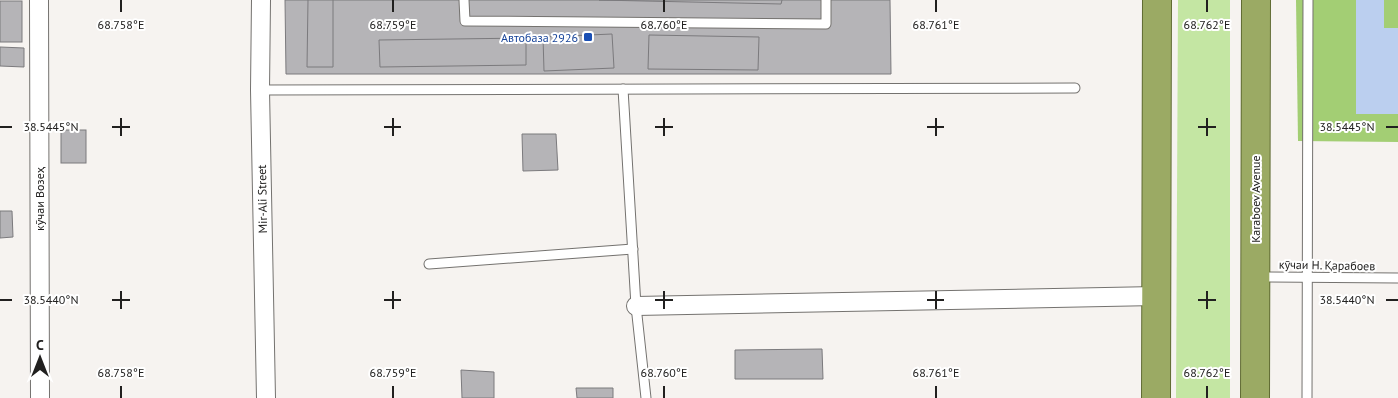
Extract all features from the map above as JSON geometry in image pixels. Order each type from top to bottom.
[{"type":"highway","points":[[1156,398],[1157,0]]},
{"type":"highway","name":"Karaboev Avenue","points":[[1255,398],[1256,0]]},
{"type":"street","name":"кӯчаи Возеҳ","points":[[38,0],[40,398]]},
{"type":"street","name":"Mir-Ali Street","points":[[260,0],[266,398]]},
{"type":"street","points":[[636,306],[1156,296]]},
{"type":"lane","points":[[464,0],[465,21],[826,24],[826,0]]},
{"type":"lane","points":[[1307,398],[1308,0]]},
{"type":"lane","points":[[260,90],[1075,88]]},
{"type":"lane","points":[[623,89],[636,306],[646,398]]},
{"type":"lane","points":[[429,264],[633,249]]},
{"type":"lane","name":"кӯчаи Н. Қарабоев","points":[[1255,277],[1398,278]]},
{"type":"green space","points":[[1178,0],[1230,0],[1230,398],[1176,398]]},
{"type":"green space","points":[[1296,0],[1398,0],[1398,142],[1298,141]]},
{"type":"water","points":[[1356,0],[1384,0],[1384,28],[1398,28],[1398,114],[1356,114]]},
{"type":"building","name":"Автобаза 2926","points":[[285,0],[890,0],[891,74],[286,74]]},
{"type":"building","points":[[308,0],[333,0],[333,67],[307,67]]},
{"type":"building","points":[[599,0],[782,0],[781,4]]},
{"type":"building","points":[[0,1],[22,1],[22,42],[0,42]]},
{"type":"building","points":[[612,34],[614,68],[544,71],[543,37]]},
{"type":"building","points":[[649,35],[759,37],[758,70],[648,69]]},
{"type":"building","points":[[526,38],[526,65],[380,67],[379,40]]},
{"type":"building","points":[[0,47],[24,48],[24,67],[0,66]]},
{"type":"building","points":[[61,130],[86,130],[86,163],[61,163]]},
{"type":"building","points":[[522,134],[556,134],[558,170],[523,171]]},
{"type":"building","points":[[0,211],[12,211],[13,237],[0,238]]},
{"type":"building","points":[[822,349],[823,379],[735,379],[735,350]]},
{"type":"building","points":[[461,370],[494,372],[494,398],[462,398]]},
{"type":"building","points":[[576,388],[613,388],[613,398],[577,398]]},
{"type":"place","name":"Автобаза 2926","points":[[588,37]]}]
